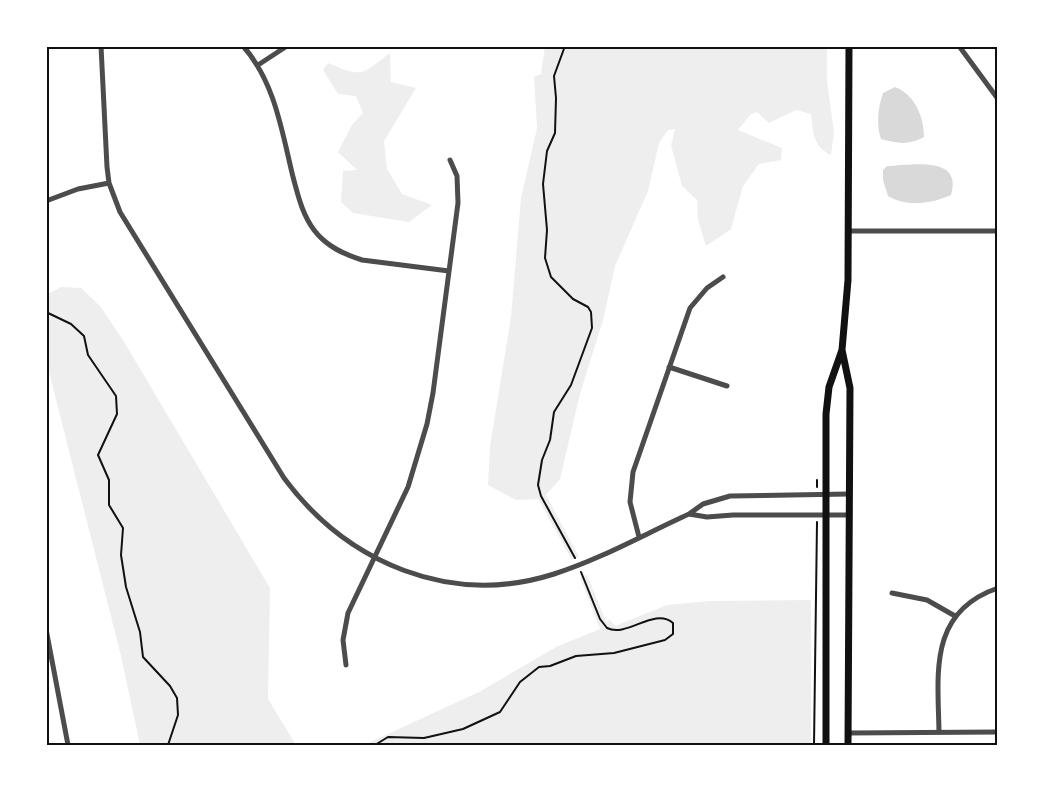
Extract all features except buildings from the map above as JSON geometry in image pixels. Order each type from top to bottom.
[{"type":"main road","points":[[848,745],[850,388],[842,350],[849,231],[849,46]]},
{"type":"main road","points":[[826,745],[826,414],[829,387],[842,350]]},
{"type":"street","points":[[101,46],[109,183],[120,212],[284,478],[299,498],[329,528],[374,558],[413,574],[437,580],[483,585],[533,580],[578,565],[690,514],[702,504],[730,496],[849,494]]},
{"type":"street","points":[[243,46],[258,65],[275,104],[301,206],[314,230],[330,245],[348,256],[362,260],[449,271]]},
{"type":"street","points":[[258,65],[287,46]]},
{"type":"street","points":[[960,46],[998,99]]},
{"type":"street","points":[[346,664],[343,640],[344,626],[357,591],[408,487],[427,424],[459,190],[457,176],[450,160]]},
{"type":"street","points":[[46,201],[78,189],[109,183]]},
{"type":"street","points":[[849,231],[998,231]]},
{"type":"street","points":[[639,537],[632,516],[631,486],[633,472],[690,308],[707,288],[723,277]]},
{"type":"street","points":[[669,367],[727,386]]},
{"type":"street","points":[[690,514],[707,517],[733,515],[849,515]]},
{"type":"street","points":[[939,732],[939,655],[943,640],[955,616],[975,599],[998,588]]},
{"type":"street","points":[[892,593],[927,600],[955,616]]},
{"type":"street","points":[[46,629],[49,653],[68,745]]},
{"type":"street","points":[[848,733],[998,732]]},
{"type":"path","points":[[375,745],[388,737],[424,738],[463,729],[500,712],[520,682],[539,668],[576,656],[614,653],[668,639],[673,634],[673,622],[667,619],[652,620],[620,632],[606,628],[600,619],[578,565],[541,496],[538,485],[542,460],[550,440],[554,412],[571,385],[592,328],[591,312],[588,307],[573,299],[551,277],[545,258],[547,230],[543,184],[547,151],[555,133],[556,98],[554,76],[565,46]]},
{"type":"path","points":[[46,312],[71,324],[84,336],[88,355],[116,396],[117,414],[98,455],[109,480],[109,505],[123,528],[122,555],[125,578],[130,602],[140,632],[143,657],[170,686],[177,698],[178,715],[168,745]]},
{"type":"path","points":[[817,480],[817,495]]},
{"type":"path","points":[[814,745],[817,516]]},
{"type":"shaded area","points":[[545,46],[827,46],[827,81],[834,132],[831,155],[825,152],[817,143],[813,133],[811,114],[796,110],[769,123],[757,112],[751,114],[738,130],[782,148],[781,160],[759,164],[743,186],[731,229],[706,246],[698,220],[697,200],[682,186],[671,145],[675,129],[668,130],[659,143],[648,191],[615,266],[603,320],[580,394],[560,479],[546,495],[579,557],[572,560],[538,499],[516,500],[488,485],[490,446],[511,317],[521,198],[537,128],[534,77],[541,74]]},
{"type":"shaded area","points":[[390,53],[391,82],[416,88],[384,141],[387,169],[402,194],[432,205],[409,222],[353,213],[341,202],[343,171],[357,170],[338,152],[352,125],[363,113],[356,96],[338,94],[323,70],[328,63],[348,71],[361,72],[367,70]]},
{"type":"shaded area","points":[[895,87],[902,90],[913,100],[920,114],[924,137],[903,143],[881,139],[878,122],[881,99],[883,93]]},
{"type":"shaded area","points":[[921,164],[943,168],[950,173],[953,182],[951,195],[919,203],[903,202],[888,196],[883,180],[883,170],[887,166]]},
{"type":"shaded area","points":[[61,287],[81,288],[100,306],[123,340],[270,588],[268,699],[296,745],[140,745],[121,656],[46,360],[46,295]]},
{"type":"shaded area","points":[[587,575],[606,621],[610,620],[615,626],[667,605],[710,601],[811,600],[811,745],[364,745],[479,692],[556,647],[600,629],[580,577]]}]
